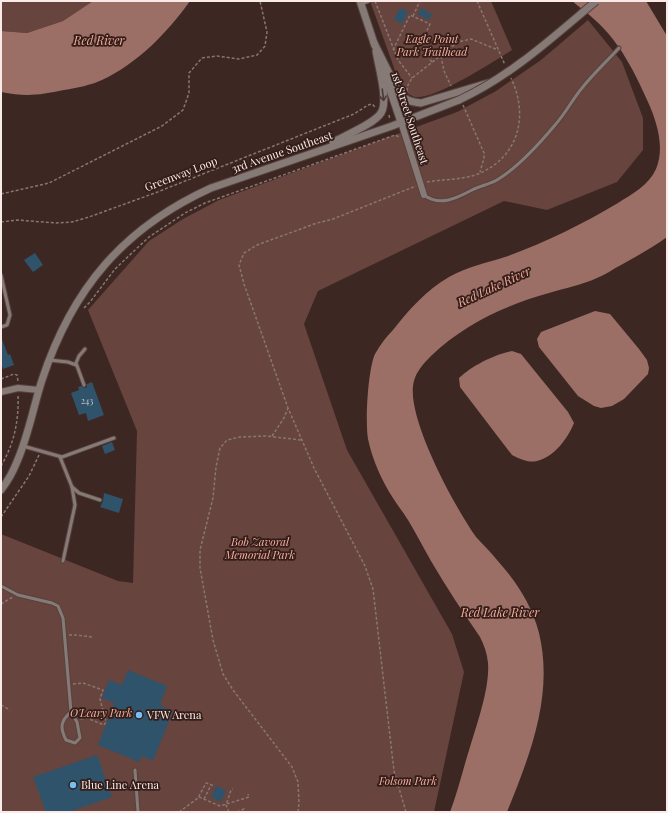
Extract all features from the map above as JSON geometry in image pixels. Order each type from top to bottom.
[{"type":"street","name":"3rd Avenue Southeast","points":[[1,490],[14,470],[23,446],[49,360],[66,320],[89,284],[119,249],[144,227],[188,198],[211,188],[401,122],[459,100],[494,81],[534,54],[596,1]]},
{"type":"street","name":"1st Street Southeast","points":[[360,2],[424,195]]},
{"type":"street","points":[[374,43],[399,93],[404,99],[411,102],[421,103],[494,81]]},
{"type":"street","points":[[312,153],[376,119],[382,112],[384,103],[383,92],[374,43]]},
{"type":"street","points":[[1,392],[18,388],[39,390]]},
{"type":"lane","points":[[360,2],[369,1]]},
{"type":"lane","points":[[424,195],[430,200],[437,201],[457,198],[476,188],[497,180],[518,164],[555,125],[582,87],[619,48]]},
{"type":"lane","points":[[1,276],[10,314],[7,325],[1,327]]},
{"type":"lane","points":[[84,385],[76,365],[77,359],[85,349]]},
{"type":"lane","points":[[49,360],[68,362],[76,365]]},
{"type":"lane","points":[[23,446],[60,457],[114,438]]},
{"type":"lane","points":[[60,457],[72,487],[75,505],[63,561]]},
{"type":"lane","points":[[72,487],[79,493],[100,500]]},
{"type":"lane","points":[[1,586],[18,595],[52,603],[58,606],[64,618],[71,712],[76,720],[80,738],[75,743],[66,740],[62,725],[64,718],[71,712]]},
{"type":"lane","points":[[135,770],[138,812]]},
{"type":"path","points":[[1,194],[49,183],[162,126],[183,110],[189,93],[189,73],[202,58],[218,56],[239,59],[257,55],[265,46],[267,32],[260,1]]},
{"type":"path","points":[[375,1],[393,50],[403,68],[412,78]]},
{"type":"path","points":[[413,16],[420,1]]},
{"type":"path","points":[[477,1],[507,69]]},
{"type":"path","points":[[393,50],[410,14],[430,24],[423,40],[423,46],[426,55],[432,62]]},
{"type":"path","points":[[408,94],[407,87],[412,78],[458,42],[472,39],[498,50]]},
{"type":"path","points":[[441,56],[444,71],[455,93]]},
{"type":"path","points":[[406,812],[394,771],[373,589],[365,566],[314,468],[288,408],[244,284],[239,265],[244,253],[257,245],[333,218],[420,184],[461,178],[480,173],[492,167],[504,157],[515,141],[520,122],[520,105],[516,88],[510,75]]},
{"type":"path","points":[[459,100],[464,107],[484,153],[480,173]]},
{"type":"path","name":"Greenway Loop","points":[[1,222],[17,220],[56,223],[72,222],[156,193],[232,163],[354,114],[368,105],[372,104],[380,111]]},
{"type":"path","points":[[389,115],[390,120]]},
{"type":"path","points":[[394,132],[397,137]]},
{"type":"path","points":[[84,308],[115,269],[134,251],[149,237],[185,213],[205,203],[395,135]]},
{"type":"path","points":[[1,379],[14,374],[17,376],[18,388],[18,409],[12,446],[1,466]]},
{"type":"path","points":[[271,437],[284,418],[288,408]]},
{"type":"path","points":[[298,812],[298,782],[292,767],[233,690],[223,674],[214,640],[200,568],[200,550],[213,498],[220,448],[227,440],[240,437],[271,437],[302,440]]},
{"type":"path","points":[[1,517],[29,476],[40,451]]},
{"type":"path","points":[[1,604],[9,598],[18,595]]},
{"type":"path","points":[[65,636],[76,634],[92,637]]},
{"type":"path","points":[[69,684],[83,682],[103,690],[100,699],[106,722],[104,725],[86,718],[76,720]]},
{"type":"path","points":[[1,705],[10,710]]},
{"type":"path","points":[[180,812],[199,797],[206,783],[215,786]]},
{"type":"path","points":[[204,799],[211,785]]},
{"type":"path","points":[[229,812],[226,805],[231,790],[233,789]]},
{"type":"path","points":[[199,797],[220,806],[248,797],[248,794]]},
{"type":"path","points":[[237,812],[244,810],[245,812]]},
{"type":"green space","points":[[1,1],[93,1],[63,21],[27,33],[1,31]]},
{"type":"green space","name":"Eagle Point Park Trailhead","points":[[370,1],[491,1],[512,50],[450,86],[424,96],[415,97],[402,90]]},
{"type":"green space","name":"Bob Zavoral Memorial Park","points":[[588,20],[622,62],[643,118],[643,150],[617,182],[547,210],[504,201],[318,291],[304,324],[347,450],[452,634],[464,672],[434,812],[1,812],[1,534],[118,581],[133,583],[137,431],[88,310],[149,241],[183,219],[219,200],[457,112],[496,91],[541,60]]},
{"type":"water","name":"Red River","points":[[93,1],[190,1],[162,36],[140,56],[128,65],[102,80],[79,87],[40,94],[26,95],[1,92],[1,31],[27,33],[63,21]]},
{"type":"water","name":"Red Lake River","points":[[572,1],[646,1],[667,36],[667,237],[656,245],[600,277],[585,283],[517,303],[486,317],[457,334],[431,356],[415,378],[413,396],[417,416],[424,438],[434,461],[456,506],[467,524],[476,537],[504,568],[528,603],[539,633],[543,656],[544,679],[542,702],[537,724],[524,769],[507,812],[450,812],[482,705],[487,683],[488,659],[480,637],[431,561],[408,520],[381,477],[370,447],[367,431],[368,396],[371,371],[375,354],[381,344],[418,301],[441,282],[463,270],[520,252],[577,226],[634,193],[653,175],[659,161],[659,135],[643,91],[626,58],[612,38],[592,17]]},
{"type":"water","points":[[595,311],[610,314],[647,360],[649,368],[648,374],[624,399],[612,406],[601,408],[594,406],[578,396],[539,347],[537,339],[541,332]]},
{"type":"water","points":[[512,351],[521,354],[568,412],[574,423],[560,446],[543,459],[537,461],[527,461],[512,455],[460,387],[459,378],[470,369],[491,358]]},
{"type":"building","points":[[400,8],[408,12],[402,24],[394,19]]},
{"type":"building","points":[[421,8],[432,14],[429,20],[418,15]]},
{"type":"building","points":[[35,253],[43,265],[33,272],[24,260]]},
{"type":"building","points":[[1,337],[8,355],[10,354],[14,365],[3,369],[1,363]]},
{"type":"building","points":[[92,382],[104,415],[88,421],[86,413],[79,415],[71,393],[79,390],[78,387],[87,387],[87,384]]},
{"type":"building","points":[[112,442],[115,450],[105,454],[102,446]]},
{"type":"building","points":[[104,493],[123,499],[119,513],[100,507],[103,501]]},
{"type":"building","points":[[128,670],[167,686],[160,705],[173,711],[153,761],[142,756],[139,762],[98,745],[114,703],[102,698],[109,680],[122,685]]},
{"type":"building","points":[[97,755],[112,797],[69,812],[46,812],[33,777]]},
{"type":"building","points":[[216,786],[226,790],[221,802],[211,797]]},
{"type":"place","name":"VFW Arena","points":[[139,715]]},
{"type":"place","name":"Blue Line Arena","points":[[73,785]]},
{"type":"park label","name":"O'Leary Park","points":[[101,713]]},
{"type":"park label","name":"Folsom Park","points":[[408,781]]}]
